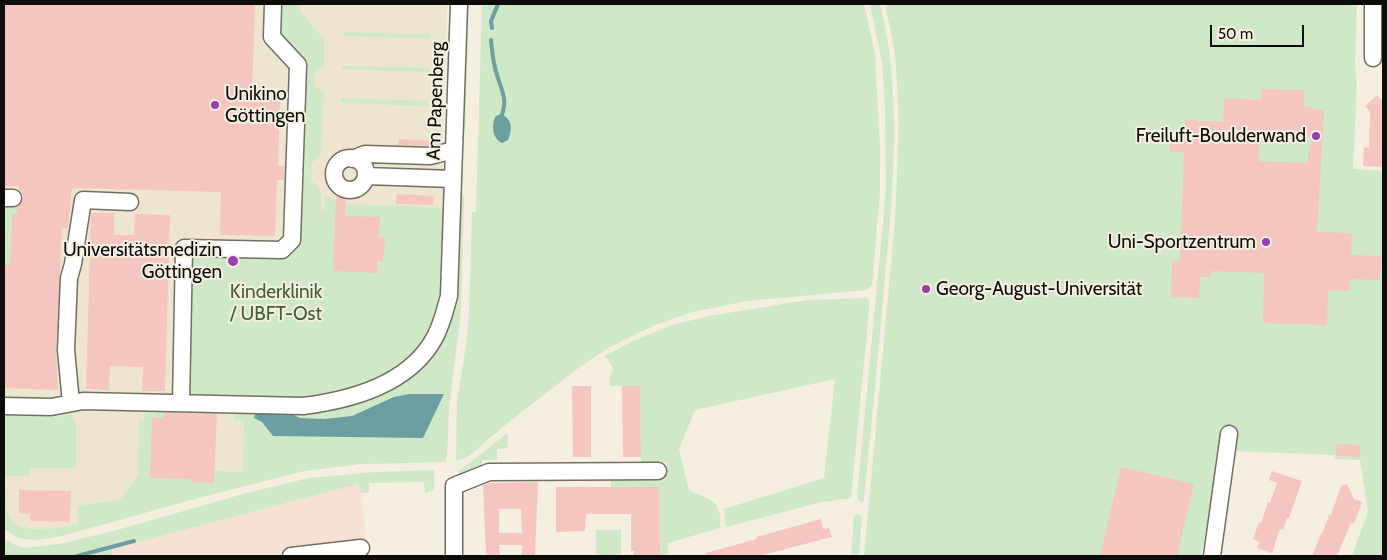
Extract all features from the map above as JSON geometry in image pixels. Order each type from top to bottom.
[{"type":"street","points":[[181,403],[184,248],[282,250],[292,240],[298,65],[272,38],[273,4]]},
{"type":"street","name":"Am Papenberg","points":[[4,406],[51,407],[83,401],[303,406],[334,402],[356,396],[400,375],[420,358],[435,338],[449,296],[459,4]]},
{"type":"street","points":[[1373,4],[1373,58]]},
{"type":"street","points":[[353,159],[363,166],[366,176],[362,184],[355,189],[345,189],[337,183],[334,174],[338,165],[345,159],[353,159],[365,154],[430,156],[454,150]]},
{"type":"street","points":[[366,176],[453,179]]},
{"type":"street","points":[[71,403],[66,350],[69,278],[83,200],[130,202]]},
{"type":"street","points":[[1212,556],[1229,434]]},
{"type":"street","points":[[454,556],[454,486],[489,472],[658,471]]},
{"type":"street","points":[[291,556],[361,548]]},
{"type":"shaded area","name":"Universitätsmedizin Göttingen","points":[[4,4],[447,4],[442,170],[460,194],[464,196],[461,310],[449,408],[447,456],[445,462],[360,464],[304,471],[62,536],[36,540],[18,538],[5,530]]},
{"type":"shaded area","points":[[358,484],[361,493],[368,556],[85,556]]},
{"type":"green space","name":"Kinderklinik / UBFT-Ost","points":[[279,4],[300,4],[300,11],[324,40],[324,66],[315,72],[315,86],[324,91],[321,153],[312,163],[311,181],[320,190],[321,210],[325,210],[325,196],[344,204],[436,207],[443,210],[443,253],[437,309],[434,319],[419,346],[408,356],[373,380],[348,389],[323,394],[270,398],[190,395],[184,384],[188,262],[198,253],[279,255],[297,237],[303,61],[278,33]]},
{"type":"green space","points":[[465,4],[469,4],[465,133],[461,133]]},
{"type":"green space","points":[[482,4],[864,4],[875,54],[880,148],[880,192],[872,285],[866,290],[747,301],[693,312],[655,325],[610,347],[581,366],[510,421],[469,456],[456,461],[457,402],[469,313],[472,212],[476,212]]},
{"type":"green space","points":[[870,4],[880,4],[887,39],[892,74],[894,145],[890,216],[864,499],[863,502],[860,502],[857,496],[886,190],[885,105],[882,62]]},
{"type":"green space","points":[[885,4],[1357,4],[1355,66],[1357,83],[1353,169],[1383,171],[1383,556],[1352,556],[1368,511],[1360,460],[1335,459],[1335,455],[1232,451],[1218,446],[1209,515],[1201,556],[864,556],[895,221],[898,164],[898,106],[895,60]]},
{"type":"green space","points":[[343,32],[431,34],[430,39],[343,36]]},
{"type":"green space","points":[[342,66],[430,68],[429,72],[342,69]]},
{"type":"green space","points":[[341,98],[428,101],[428,106],[341,103]]},
{"type":"green space","points":[[460,194],[464,196],[461,310],[449,408],[447,456],[445,462],[360,464],[304,471],[62,536],[36,540],[18,538],[4,529],[4,485],[9,516],[13,522],[21,527],[30,529],[78,524],[77,506],[120,500],[138,475],[139,420],[144,421],[145,408],[217,410],[217,414],[193,417],[191,482],[214,483],[215,471],[243,472],[244,421],[234,420],[234,410],[331,408],[439,343],[450,322],[454,305]]},
{"type":"green space","points":[[4,205],[17,205],[17,214],[12,215],[10,265],[4,265]]},
{"type":"green space","points":[[869,299],[869,311],[851,498],[822,502],[726,527],[724,509],[824,478],[835,379],[695,410],[679,449],[689,490],[714,502],[719,511],[720,528],[668,543],[668,556],[660,556],[659,487],[611,487],[611,475],[667,475],[667,463],[641,463],[640,386],[610,386],[610,374],[612,374],[613,368],[605,356],[633,341],[672,325],[709,316],[808,300]]},
{"type":"green space","points":[[69,411],[76,423],[76,468],[30,468],[30,476],[4,476],[4,415],[57,417]]},
{"type":"green space","points":[[506,434],[508,436],[507,448],[497,449],[497,460],[482,460],[482,469],[457,480],[459,470]]},
{"type":"green space","points":[[434,470],[434,490],[425,493],[424,482],[369,483],[369,493],[361,493],[358,484],[112,549],[112,556],[4,556],[4,538],[15,545],[27,548],[64,543],[309,478],[375,472]]},
{"type":"green space","points":[[857,514],[862,517],[859,556],[851,556],[854,517]]},
{"type":"green space","points":[[596,530],[621,530],[621,556],[596,556]]},
{"type":"water","points":[[503,115],[509,120],[511,129],[508,140],[502,143],[495,136],[493,125],[495,117]]},
{"type":"water","points":[[409,394],[444,394],[423,438],[273,436],[262,422],[254,418],[255,414],[292,414],[300,418],[324,419],[352,416],[394,397]]},
{"type":"building","points":[[4,4],[255,4],[252,98],[280,98],[278,166],[285,166],[284,180],[277,180],[275,236],[220,235],[221,192],[72,188],[68,228],[62,228],[56,350],[58,390],[4,388],[4,265],[10,265],[12,214],[17,214],[17,207],[23,198],[18,186],[4,186]]},
{"type":"building","name":"Uni-Sportzentrum","points":[[1262,89],[1304,90],[1304,106],[1324,111],[1317,232],[1352,233],[1351,255],[1381,256],[1380,280],[1350,279],[1349,291],[1328,290],[1327,325],[1263,323],[1264,273],[1211,271],[1211,277],[1200,277],[1199,298],[1171,297],[1172,261],[1180,261],[1184,152],[1170,152],[1170,141],[1184,141],[1185,120],[1223,122],[1224,98],[1261,100]],"holes":[[[1260,135],[1312,137],[1307,163],[1259,161]]]},
{"type":"building","points":[[1377,95],[1383,102],[1383,167],[1363,166],[1364,147],[1369,148],[1370,112],[1365,106]]},
{"type":"building","points":[[399,139],[436,141],[436,144],[429,146],[398,145]]},
{"type":"building","points":[[397,194],[434,196],[433,205],[396,204]]},
{"type":"building","points":[[336,196],[346,196],[345,216],[380,217],[379,237],[385,238],[383,261],[378,261],[377,273],[333,271]]},
{"type":"building","points":[[91,213],[114,213],[114,235],[134,235],[135,214],[170,215],[165,391],[142,391],[143,367],[110,366],[109,390],[86,389]]},
{"type":"building","points":[[572,386],[591,386],[591,457],[573,457]]},
{"type":"building","points":[[622,386],[640,386],[641,457],[623,457]]},
{"type":"building","points":[[164,413],[217,414],[214,483],[191,482],[191,479],[150,478],[152,418],[163,418]]},
{"type":"building","points":[[1337,444],[1360,445],[1360,457],[1336,456]]},
{"type":"building","points":[[1121,467],[1194,484],[1177,556],[1100,556]]},
{"type":"building","points":[[1272,471],[1302,481],[1289,518],[1287,518],[1283,530],[1280,529],[1272,553],[1257,548],[1260,542],[1253,539],[1277,483],[1269,480]]},
{"type":"building","points":[[538,482],[535,556],[522,556],[522,545],[499,545],[500,556],[486,556],[483,485],[490,483]],"holes":[[[499,509],[521,509],[522,533],[499,533]]]},
{"type":"building","points":[[1347,484],[1354,499],[1362,502],[1354,524],[1351,523],[1337,556],[1312,556],[1329,515],[1331,515],[1341,486]]},
{"type":"building","points":[[556,487],[659,487],[660,556],[634,556],[634,551],[631,551],[631,514],[586,514],[585,531],[556,532]]},
{"type":"building","points":[[19,490],[71,491],[70,522],[30,521],[30,514],[19,513]]},
{"type":"building","points":[[821,519],[823,529],[829,528],[832,537],[759,556],[706,556],[706,553]]},
{"type":"waterway","points":[[492,28],[491,21],[498,4]]},
{"type":"waterway","points":[[491,40],[493,58],[503,92],[504,107],[500,119]]},
{"type":"waterway","points":[[77,556],[134,541]]},
{"type":"place","name":"Unikino Göttingen","points":[[215,105]]},
{"type":"place","name":"Freiluft-Boulderwand","points":[[1316,136]]},
{"type":"place","name":"Uni-Sportzentrum","points":[[1266,242]]},
{"type":"place","name":"Universitätsmedizin Göttingen","points":[[233,261]]},
{"type":"place","name":"Georg-August-Universität","points":[[926,289]]}]
